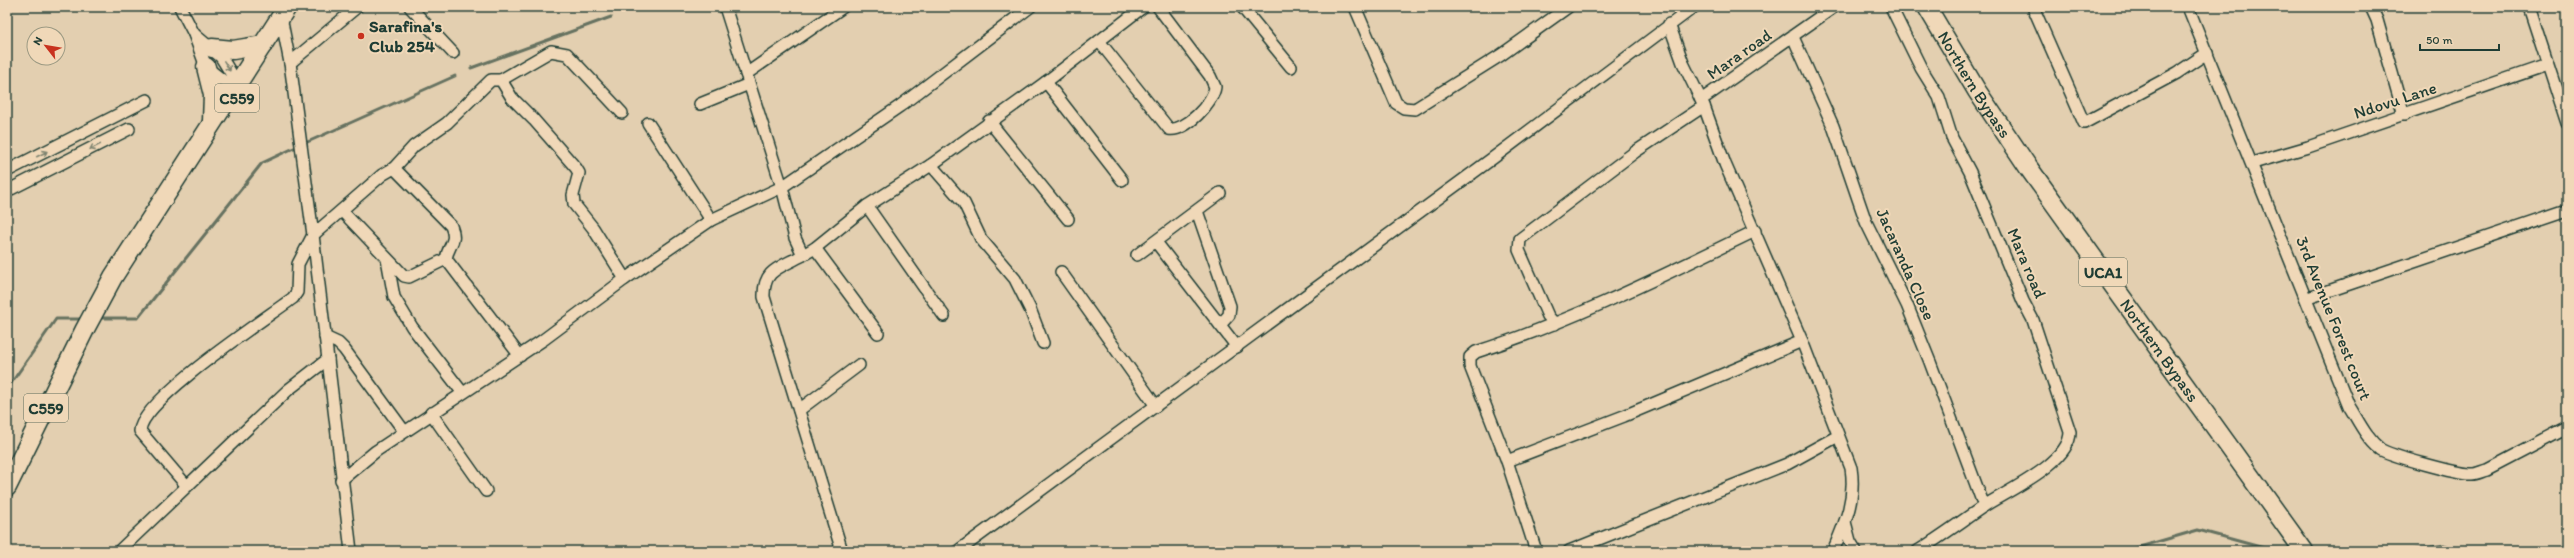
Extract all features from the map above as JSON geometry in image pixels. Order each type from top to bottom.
[{"type":"main road","name":"C559","points":[[7,487],[101,298],[212,121],[263,45],[284,18],[299,7]]},
{"type":"main road","name":"Northern Bypass","points":[[1927,7],[1977,91],[2028,167],[2304,551]]},
{"type":"main road","name":"C559","points":[[172,186],[222,120],[284,18]]},
{"type":"main road","points":[[212,48],[234,50],[263,45]]},
{"type":"main road","points":[[206,67],[213,95],[212,121]]},
{"type":"street","points":[[180,7],[194,34],[206,67],[236,86]]},
{"type":"street","points":[[290,63],[357,7]]},
{"type":"street","points":[[410,7],[453,53]]},
{"type":"street","points":[[725,7],[782,187],[795,238],[803,255]]},
{"type":"street","points":[[700,104],[747,79],[843,7]]},
{"type":"street","points":[[341,480],[376,451],[462,392],[520,356],[625,279],[711,220],[782,187],[900,106],[1030,7]]},
{"type":"street","points":[[842,551],[764,298],[764,285],[767,276],[814,248],[867,206],[931,165],[1046,82],[1143,7]]},
{"type":"street","points":[[1099,41],[1168,129],[1180,128],[1211,101],[1215,87],[1210,76],[1158,7]]},
{"type":"street","points":[[1242,7],[1291,67]]},
{"type":"street","points":[[1355,7],[1392,97],[1396,103],[1404,108],[1415,109],[1501,55],[1568,7]]},
{"type":"street","points":[[958,551],[1493,158],[1669,24],[1694,7]]},
{"type":"street","name":"Mara road","points":[[1555,324],[1548,316],[1519,250],[1520,239],[1634,152],[1834,7]]},
{"type":"street","name":"Mara road","points":[[1891,7],[1921,68],[1939,97],[1952,138],[1970,172],[2020,296],[2033,320],[2070,432],[2067,445],[2053,460],[2018,486],[1984,506],[1918,551]]},
{"type":"street","points":[[2033,7],[2084,123],[2178,73],[2207,53]]},
{"type":"street","name":"3rd Avenue Forest court","points":[[2188,7],[2308,298],[2349,406],[2369,439],[2381,450],[2419,463],[2473,474],[2487,470],[2567,428]]},
{"type":"street","points":[[2371,7],[2377,20],[2404,115]]},
{"type":"street","points":[[2529,7],[2567,123]]},
{"type":"street","points":[[284,18],[328,359],[348,549]]},
{"type":"street","points":[[1669,24],[1683,63],[1703,103],[1725,164],[1802,340],[1851,468],[1853,493],[1845,522],[1833,551]]},
{"type":"street","points":[[194,34],[221,57],[236,86]]},
{"type":"street","name":"Jacaranda Close","points":[[1793,37],[1833,126],[1869,228],[1906,305],[1930,362],[1984,506]]},
{"type":"street","points":[[501,80],[552,51],[560,52],[566,54],[622,113]]},
{"type":"street","name":"Ndovu Lane","points":[[2253,163],[2404,115],[2547,65]]},
{"type":"street","points":[[186,485],[140,431],[142,419],[191,374],[239,335],[293,298],[297,292],[298,264],[313,236],[342,210],[394,168],[414,146],[447,123],[494,78],[501,80],[512,98],[534,120],[576,168],[579,174],[573,195],[574,204],[592,228],[625,279]]},
{"type":"street","points":[[1046,82],[1122,180]]},
{"type":"street","points":[[7,171],[147,100]]},
{"type":"street","points":[[989,122],[1068,219]]},
{"type":"street","points":[[648,123],[711,220]]},
{"type":"street","points":[[7,191],[129,129]]},
{"type":"street","points":[[931,165],[964,203],[981,239],[1015,279],[1030,309],[1043,343]]},
{"type":"street","points":[[342,210],[399,272],[409,277],[446,259],[454,243],[454,235],[451,226],[394,168]]},
{"type":"street","points":[[1136,255],[1156,242],[1220,193]]},
{"type":"street","points":[[867,206],[944,316]]},
{"type":"street","points":[[1197,210],[1230,306],[1230,315],[1220,325]]},
{"type":"street","points":[[2308,298],[2567,210]]},
{"type":"street","points":[[1536,551],[1507,461],[1472,371],[1470,357],[1476,352],[1555,324],[1643,285],[1755,231]]},
{"type":"street","points":[[1156,242],[1237,347]]},
{"type":"street","points":[[814,248],[878,333]]},
{"type":"street","points":[[387,259],[394,297],[412,327],[462,392]]},
{"type":"street","points":[[446,259],[520,356]]},
{"type":"street","points":[[1061,272],[1156,406]]},
{"type":"street","points":[[325,337],[338,343],[344,349],[404,432]]},
{"type":"street","points":[[1507,461],[1624,416],[1802,340]]},
{"type":"street","points":[[118,551],[288,390],[328,359]]},
{"type":"street","points":[[799,410],[859,365]]},
{"type":"street","points":[[431,413],[486,491]]},
{"type":"street","points":[[1569,551],[1788,464],[1838,436]]},
{"type":"street","points":[[1845,522],[1850,541],[1856,551]]},
{"type":"waterway","points":[[626,11],[634,7]]},
{"type":"waterway","points":[[471,68],[611,17]]},
{"type":"waterway","points":[[303,144],[455,76]]},
{"type":"waterway","points":[[98,318],[138,318],[262,163],[298,146]]},
{"type":"waterway","points":[[7,389],[56,319],[84,319]]},
{"type":"waterway","points":[[2126,551],[2198,530],[2264,548],[2295,550]]},
{"type":"waterway","points":[[2411,551],[2444,545],[2454,551]]},
{"type":"place","name":"Sarafina's Club 254","points":[[361,36]]}]
